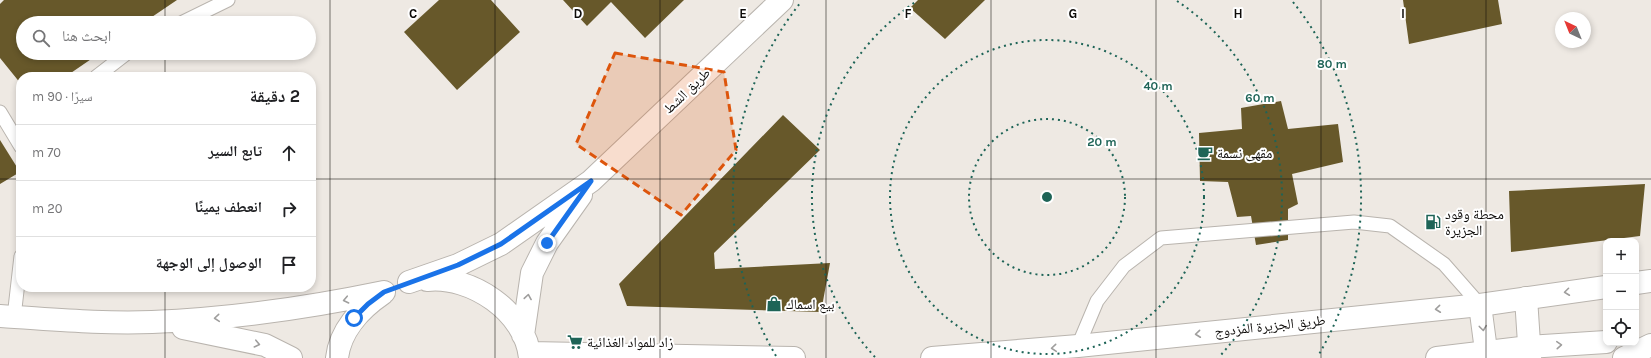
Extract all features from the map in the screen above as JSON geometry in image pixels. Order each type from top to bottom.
[{"type":"main road","name":"طريق الشط","points":[[591,181],[782,0]]},
{"type":"main road","points":[[7,317],[71,321],[151,322],[259,314],[314,306],[384,292],[458,265],[501,244],[591,181]]},
{"type":"main road","points":[[528,349],[532,273],[547,243],[591,181]]},
{"type":"main road","points":[[409,282],[437,278],[463,283],[488,294],[509,312],[528,349]]},
{"type":"main road","points":[[1639,283],[1651,281]]},
{"type":"main road","name":"طريق الجزيرة المزدوج","points":[[932,358],[1078,346],[1480,305],[1603,287]]},
{"type":"main road","points":[[336,358],[344,335],[354,318],[368,304],[384,292]]},
{"type":"main road","points":[[1526,298],[1529,353]]},
{"type":"main road","points":[[1480,305],[1486,355]]},
{"type":"main road","points":[[151,322],[265,345],[292,358]]},
{"type":"main road","points":[[1639,340],[1651,338]]},
{"type":"main road","points":[[1437,358],[1529,353],[1603,342]]},
{"type":"main road","points":[[1624,358],[1651,345]]},
{"type":"main road","points":[[528,349],[794,358]]},
{"type":"lane","points":[[195,16],[228,0]]},
{"type":"lane","points":[[102,72],[118,60]]},
{"type":"lane","points":[[0,112],[16,139]]},
{"type":"lane","points":[[1078,346],[1097,301],[1124,266],[1162,238],[1354,222],[1390,226],[1444,264],[1480,305]]},
{"type":"lane","points":[[7,317],[16,278]]},
{"type":"highlighted area","points":[[615,53],[724,72],[736,150],[681,215],[576,144]]},
{"type":"building","points":[[4,0],[177,0],[153,16],[16,16],[16,60],[90,60],[72,72],[16,72],[16,78],[0,58],[0,4]]},
{"type":"building","points":[[439,0],[491,0],[520,32],[457,90],[404,32]]},
{"type":"building","points":[[563,0],[684,0],[645,38],[611,2],[587,26]]},
{"type":"building","points":[[918,0],[985,0],[945,39],[910,8]]},
{"type":"building","points":[[1403,0],[1498,0],[1502,24],[1409,44]]},
{"type":"building","points":[[1281,101],[1288,129],[1338,124],[1343,162],[1292,174],[1298,204],[1288,209],[1288,240],[1256,245],[1251,216],[1237,217],[1228,182],[1200,181],[1199,133],[1242,129],[1241,108]]},
{"type":"building","points":[[783,115],[820,150],[714,253],[715,269],[830,263],[821,312],[627,306],[619,284]]},
{"type":"building","points":[[0,140],[16,166],[16,174],[0,184]]},
{"type":"building","points":[[1645,184],[1640,236],[1603,238],[1603,241],[1511,252],[1509,191]]},
{"type":"place","name":"مقهى نسمة","points":[[1205,153]]},
{"type":"place","name":"محطة وقود الجزيرة","points":[[1433,222]]},
{"type":"place","name":"بيع اسماك","points":[[774,304]]},
{"type":"place","name":"زاد للمواد الغذائية","points":[[575,342]]},
{"type":"route","points":[[354,318],[368,304],[384,292],[458,265],[501,244],[591,181],[547,243]]}]
